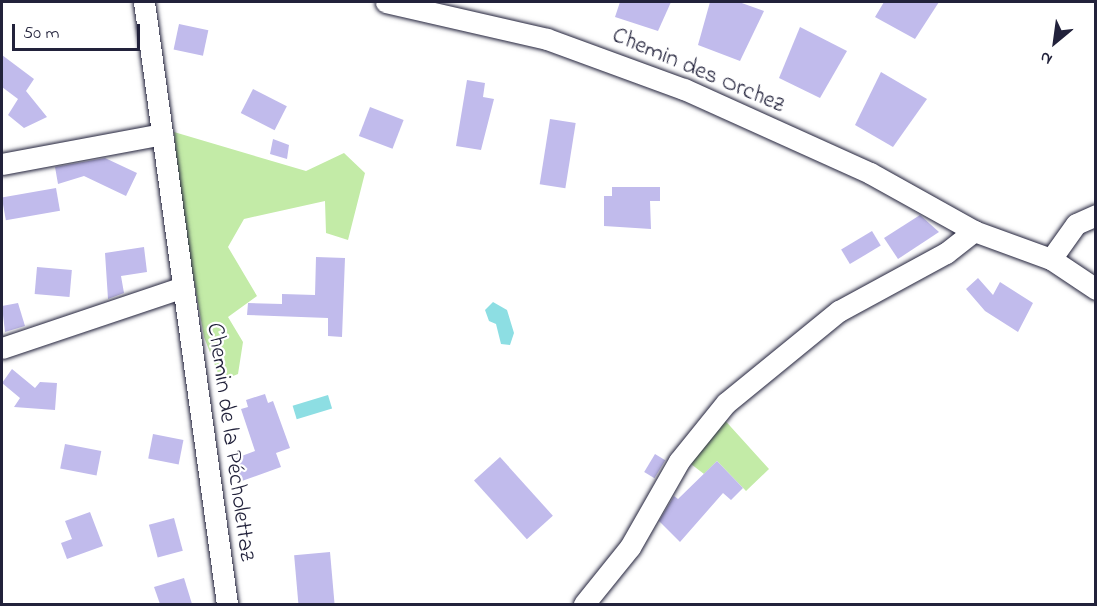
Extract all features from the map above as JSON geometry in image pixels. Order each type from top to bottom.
[{"type":"street","name":"Chemin de la Pécholettaz","points":[[144,2],[227,604]]},
{"type":"street","name":"Chemin des Orchez","points":[[386,2],[547,39],[684,89],[870,173],[974,231],[1052,259],[1095,289]]},
{"type":"street","points":[[2,164],[162,134]]},
{"type":"street","points":[[1052,259],[1076,224],[1095,214]]},
{"type":"street","points":[[584,604],[630,548],[679,461],[726,403],[839,311],[946,253],[974,231]]},
{"type":"street","points":[[2,348],[183,287]]},
{"type":"green space","points":[[174,132],[306,171],[344,153],[365,173],[348,240],[326,233],[325,201],[244,219],[228,247],[257,296],[228,317],[243,342],[238,374],[221,381],[204,337],[180,202]]},
{"type":"green space","points":[[721,416],[769,469],[746,491],[717,461],[704,474],[687,461]]},
{"type":"water","points":[[493,302],[507,310],[514,333],[510,345],[501,344],[496,324],[489,321],[485,310]]},
{"type":"water","points":[[328,395],[332,408],[297,419],[293,406]]},
{"type":"building","points":[[620,2],[671,2],[658,31],[615,17]]},
{"type":"building","points":[[710,2],[739,2],[764,11],[740,61],[698,45]]},
{"type":"building","points":[[884,2],[939,2],[915,39],[875,17]]},
{"type":"building","points":[[179,24],[208,30],[203,56],[174,49]]},
{"type":"building","points":[[800,27],[847,51],[820,98],[779,78]]},
{"type":"building","points":[[2,55],[34,79],[26,91],[47,117],[24,128],[8,115],[18,99],[2,87]]},
{"type":"building","points":[[881,72],[927,99],[893,147],[855,125]]},
{"type":"building","points":[[467,80],[485,83],[483,97],[494,99],[481,150],[456,146]]},
{"type":"building","points":[[253,89],[287,106],[275,130],[241,113]]},
{"type":"building","points":[[370,107],[404,120],[392,149],[359,136]]},
{"type":"building","points":[[550,119],[576,123],[565,188],[540,184]]},
{"type":"building","points":[[273,139],[289,145],[287,159],[270,154]]},
{"type":"building","points":[[105,158],[137,173],[126,196],[84,176],[58,184],[55,167]]},
{"type":"building","points":[[612,187],[660,187],[660,201],[650,201],[651,229],[604,226],[604,196],[612,196]]},
{"type":"building","points":[[56,188],[60,211],[6,220],[2,198]]},
{"type":"building","points":[[920,215],[939,232],[898,259],[884,238]]},
{"type":"building","points":[[872,231],[881,246],[850,264],[841,250]]},
{"type":"building","points":[[144,247],[147,272],[121,276],[124,293],[108,299],[105,253]]},
{"type":"building","points":[[316,257],[345,258],[342,337],[328,336],[328,318],[247,315],[248,303],[282,304],[282,294],[315,295]]},
{"type":"building","points":[[37,267],[72,270],[70,297],[35,294]]},
{"type":"building","points":[[978,278],[993,295],[1000,282],[1033,303],[1018,332],[985,311],[966,289]]},
{"type":"building","points":[[18,303],[25,326],[5,332],[2,306]]},
{"type":"building","points":[[12,369],[35,388],[40,382],[57,383],[55,410],[14,407],[20,398],[2,383]]},
{"type":"building","points":[[265,394],[268,403],[273,401],[290,448],[276,453],[281,467],[239,482],[231,460],[255,451],[241,409],[248,407],[246,400]]},
{"type":"building","points":[[153,434],[183,440],[179,464],[148,459]]},
{"type":"building","points":[[65,444],[101,451],[97,476],[60,469]]},
{"type":"building","points":[[655,454],[665,460],[654,478],[644,472]]},
{"type":"building","points":[[500,457],[553,516],[527,539],[474,480]]},
{"type":"building","points":[[717,461],[743,488],[731,500],[723,493],[680,542],[659,521],[674,496],[678,499]]},
{"type":"building","points":[[90,512],[103,546],[67,559],[61,543],[72,539],[65,521]]},
{"type":"building","points":[[174,518],[183,551],[158,558],[149,525]]},
{"type":"building","points":[[330,552],[335,604],[298,604],[294,555]]},
{"type":"building","points":[[184,578],[192,604],[160,604],[154,587]]}]
